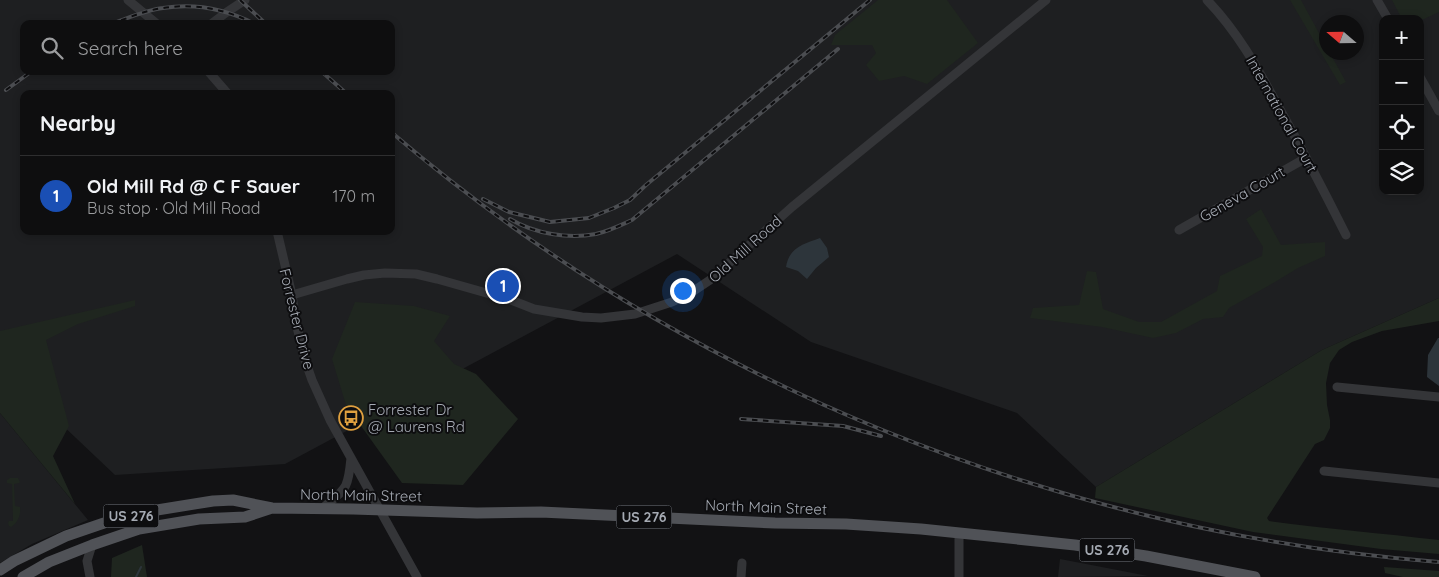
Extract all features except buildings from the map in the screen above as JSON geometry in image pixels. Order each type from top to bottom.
[{"type":"main road","name":"US 276","points":[[0,570],[14,561],[66,536],[104,523],[157,510],[213,501],[233,500],[272,508]]},
{"type":"main road","name":"North Main Street","points":[[272,508],[477,513],[541,512],[775,523],[846,524],[921,529],[1075,545],[1212,573],[1255,577]]},
{"type":"main road","name":"US 276","points":[[23,577],[49,562],[140,529],[199,519],[244,517],[272,508]]},
{"type":"street","points":[[128,0],[152,20]]},
{"type":"street","points":[[216,20],[245,0]]},
{"type":"street","name":"Old Mill Road","points":[[292,295],[347,278],[385,273],[416,274],[511,300],[534,309],[582,317],[601,318],[635,314],[672,302],[689,294],[710,280],[792,207],[1046,0]]},
{"type":"street","name":"International Court","points":[[1207,0],[1228,23],[1248,53],[1315,172],[1346,235]]},
{"type":"street","points":[[1377,0],[1386,15]]},
{"type":"street","points":[[211,75],[225,90]]},
{"type":"street","points":[[1424,84],[1439,112]]},
{"type":"street","name":"Geneva Court","points":[[1179,230],[1306,158]]},
{"type":"street","name":"Forrester Drive","points":[[278,235],[292,295],[296,323],[312,380],[330,420],[417,577]]},
{"type":"street","points":[[1337,388],[1439,398]]},
{"type":"street","points":[[323,508],[342,492],[346,486],[351,458]]},
{"type":"street","points":[[1324,471],[1439,483]]},
{"type":"street","points":[[959,533],[959,577]]},
{"type":"street","points":[[90,577],[87,560],[92,545]]},
{"type":"street","points":[[72,553],[87,560]]},
{"type":"street","points":[[741,577],[742,563]]},
{"type":"shaded area","points":[[0,0],[1439,0],[1439,298],[1322,350],[1096,487],[1017,413],[811,342],[677,254],[285,464],[115,475],[0,366]]},
{"type":"shaded area","points":[[878,0],[947,0],[978,43],[927,84],[904,76],[879,81],[866,65],[876,53],[872,45],[831,45],[835,35]]},
{"type":"shaded area","points":[[1290,0],[1301,0],[1319,33],[1319,49]]},
{"type":"shaded area","points":[[1392,0],[1439,0],[1439,12],[1424,19],[1424,15],[1400,15]]},
{"type":"shaded area","points":[[1325,60],[1334,60],[1346,82],[1340,85]]},
{"type":"shaded area","points":[[1261,209],[1281,245],[1325,242],[1325,256],[1298,268],[1229,308],[1223,317],[1203,319],[1176,333],[1153,338],[1102,327],[1030,318],[1033,308],[1079,305],[1087,271],[1096,272],[1103,309],[1139,322],[1161,322],[1217,291],[1220,276],[1262,256],[1263,247],[1246,219]]},
{"type":"shaded area","points":[[820,238],[827,248],[829,257],[807,279],[798,271],[786,267],[790,255],[798,247]]},
{"type":"shaded area","points":[[1439,298],[1439,321],[1382,331],[1352,342],[1339,350],[1330,363],[1326,383],[1330,428],[1324,440],[1315,444],[1267,518],[1269,521],[1290,524],[1439,540],[1439,554],[1381,549],[1253,532],[1095,498],[1096,487],[1322,350]]},
{"type":"shaded area","points":[[135,300],[135,306],[78,324],[46,340],[69,426],[53,456],[75,504],[0,413],[0,331]]},
{"type":"shaded area","points":[[355,302],[414,306],[450,316],[434,341],[454,364],[476,374],[518,419],[463,485],[402,483],[346,405],[332,359]]},
{"type":"shaded area","points":[[1438,338],[1439,386],[1427,377],[1428,355]]},
{"type":"shaded area","points":[[0,413],[88,520],[32,544],[0,563]]},
{"type":"shaded area","points":[[18,478],[20,482],[14,484],[15,506],[20,507],[19,515],[16,523],[11,527],[8,523],[13,521],[12,484],[7,483],[7,480]]},
{"type":"shaded area","points":[[142,545],[147,577],[111,577],[112,558]]},
{"type":"shaded area","points":[[1060,559],[1107,568],[1148,576],[1058,577]]},
{"type":"shaded area","points":[[1384,567],[1439,571],[1439,577],[1403,577],[1385,573]]},
{"type":"waterway","points":[[136,577],[141,567]]},
{"type":"railway","points":[[240,0],[262,20]]},
{"type":"railway","points":[[483,199],[509,212],[550,222],[589,218],[630,200],[870,0]]},
{"type":"railway","points":[[123,20],[150,10],[187,6],[210,8],[233,14],[246,20]]},
{"type":"railway","points":[[510,219],[541,232],[574,236],[601,233],[632,220],[838,49]]},
{"type":"railway","points":[[6,90],[27,75]]},
{"type":"railway","points":[[326,75],[342,90]]},
{"type":"railway","points":[[395,135],[504,221],[624,300],[750,370],[881,430],[1016,479],[1155,517],[1296,545],[1439,562]]},
{"type":"railway","points":[[741,419],[843,426],[881,436]]},
{"type":"place","name":"Old Mill Rd @ C F Sauer","points":[[503,286]]},
{"type":"place","name":"Forrester Dr @ Laurens Rd","points":[[351,418]]}]
